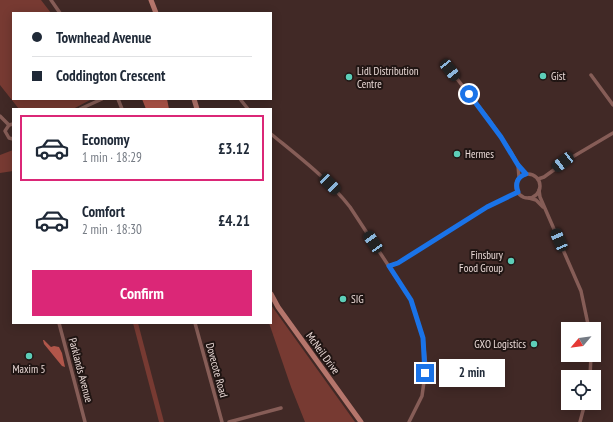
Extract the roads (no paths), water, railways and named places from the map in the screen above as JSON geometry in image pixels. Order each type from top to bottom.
[{"type":"street","points":[[51,0],[59,12]]},
{"type":"street","points":[[151,0],[156,12]]},
{"type":"street","points":[[445,68],[450,70],[488,118],[518,165],[526,174]]},
{"type":"street","points":[[591,75],[613,105]]},
{"type":"street","points":[[82,108],[100,100]]},
{"type":"street","points":[[241,100],[247,108]]},
{"type":"street","points":[[0,116],[11,125],[6,129],[6,133],[9,138],[12,139]]},
{"type":"street","points":[[538,179],[613,133]]},
{"type":"street","points":[[272,135],[305,161],[338,192],[350,207],[411,300],[423,338],[426,368],[422,396],[409,422]]},
{"type":"street","points":[[518,165],[520,177]]},
{"type":"street","points":[[546,209],[536,200],[521,195],[518,192],[516,183],[520,177],[526,174],[532,175],[538,179],[540,197],[546,209],[581,291],[588,322]]},
{"type":"street","points":[[528,198],[535,196],[539,190]]},
{"type":"street","points":[[389,266],[398,263],[487,207],[518,192]]},
{"type":"street","name":"McNeil Drive","points":[[272,296],[278,307],[361,422]]},
{"type":"street","name":"Parklands Avenue","points":[[59,324],[85,422]]},
{"type":"street","name":"Dovecote Road","points":[[195,324],[222,422]]},
{"type":"street","points":[[229,422],[281,408]]},
{"type":"street","points":[[580,422],[583,410]]},
{"type":"place","name":"Gist","points":[[543,76]]},
{"type":"place","name":"Lidl Distribution Centre","points":[[349,77]]},
{"type":"place","name":"Hermes","points":[[457,154]]},
{"type":"place","name":"Finsbury Food Group","points":[[511,261]]},
{"type":"place","name":"SIG","points":[[343,299]]},
{"type":"place","name":"GXO Logistics","points":[[534,344]]},
{"type":"place","name":"Maxim 5","points":[[29,356]]}]
